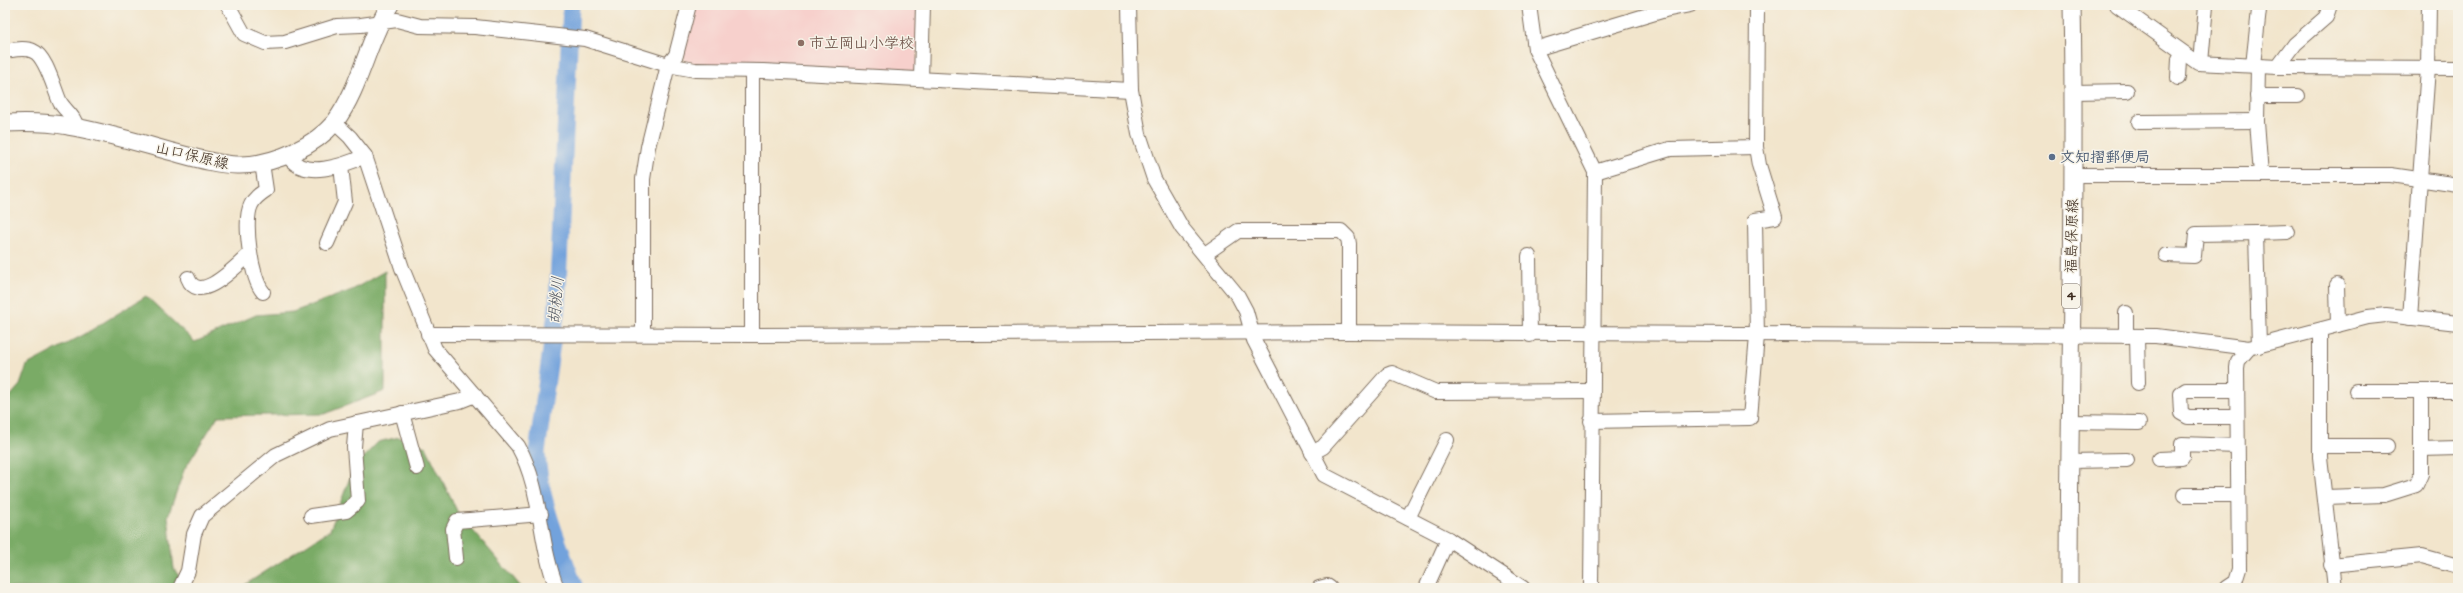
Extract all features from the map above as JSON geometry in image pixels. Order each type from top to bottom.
[{"type":"main road","name":"山口保原線","points":[[5,123],[26,122],[76,128],[211,164],[241,166],[262,163],[288,155],[313,141],[334,122],[356,82],[380,22],[390,5]]},
{"type":"main road","name":"福島保原線","points":[[2069,588],[2070,336],[2074,175],[2072,5]]},
{"type":"street","points":[[228,5],[244,34],[265,43],[285,42],[337,26],[361,26],[398,20],[420,26],[475,27],[585,39],[668,65],[695,70],[752,71],[1131,90]]},
{"type":"street","points":[[642,334],[643,179],[648,147],[668,65],[676,55],[689,5]]},
{"type":"street","points":[[921,79],[923,5]]},
{"type":"street","points":[[1129,5],[1131,90],[1139,134],[1154,179],[1182,228],[1205,254],[1238,296],[1251,324],[1253,334],[1312,453],[1327,479],[1448,539],[1523,588]]},
{"type":"street","points":[[1529,5],[1535,49],[1595,172],[1591,588]]},
{"type":"street","points":[[1535,49],[1665,10],[1690,5]]},
{"type":"street","points":[[1592,421],[1750,418],[1757,336],[1754,220],[1775,217],[1758,165],[1756,147],[1757,5]]},
{"type":"street","points":[[2117,5],[2183,53],[2201,63],[2278,67],[2458,68]]},
{"type":"street","points":[[2201,63],[2206,5]]},
{"type":"street","points":[[2278,67],[2295,44],[2326,17],[2330,5]]},
{"type":"street","points":[[2410,318],[2428,68],[2429,5]]},
{"type":"street","points":[[2259,10],[2256,66],[2258,96],[2257,121],[2261,175]]},
{"type":"street","points":[[5,51],[26,49],[37,53],[48,72],[61,104],[72,116],[76,128]]},
{"type":"street","points":[[2178,78],[2180,59],[2183,53]]},
{"type":"street","points":[[752,71],[752,335]]},
{"type":"street","points":[[2074,92],[2127,91]]},
{"type":"street","points":[[2258,96],[2298,96]]},
{"type":"street","points":[[2139,122],[2257,121]]},
{"type":"street","points":[[334,122],[350,137],[365,156],[384,220],[428,334],[442,357],[521,451],[528,466],[541,514],[549,561],[557,588]]},
{"type":"street","points":[[1595,172],[1670,149],[1756,147]]},
{"type":"street","points":[[288,155],[291,161],[304,167],[322,168],[341,166],[365,156]]},
{"type":"street","points":[[262,163],[267,184],[266,190],[257,197],[251,205],[250,254],[257,285],[262,292]]},
{"type":"street","points":[[327,243],[345,202],[341,166]]},
{"type":"street","points":[[2074,175],[2391,175],[2458,185]]},
{"type":"street","points":[[1205,254],[1238,231],[1341,231],[1348,238],[1349,244],[1349,332]]},
{"type":"street","points":[[2166,255],[2194,256],[2196,234],[2288,232]]},
{"type":"street","points":[[2226,588],[2235,582],[2239,569],[2237,417],[2238,361],[2254,347],[2256,233]]},
{"type":"street","points":[[188,278],[191,284],[196,287],[212,286],[250,254]]},
{"type":"street","points":[[1529,256],[1530,335]]},
{"type":"street","points":[[2337,285],[2338,325]]},
{"type":"street","points":[[2126,313],[2132,336],[2138,383]]},
{"type":"street","points":[[428,334],[1253,334],[1349,332],[1530,335],[2156,336],[2254,347],[2368,317],[2386,315],[2458,323]]},
{"type":"street","points":[[2320,330],[2320,446],[2335,588]]},
{"type":"street","points":[[1312,453],[1323,447],[1388,375],[1392,373],[1436,392],[1592,391]]},
{"type":"street","points":[[2237,390],[2186,390],[2180,394],[2181,413],[2188,418],[2237,417]]},
{"type":"street","points":[[2356,391],[2456,391]]},
{"type":"street","points":[[2325,497],[2384,495],[2416,485],[2421,474],[2421,391]]},
{"type":"street","points":[[180,588],[188,571],[194,534],[202,516],[276,455],[330,429],[475,395]]},
{"type":"street","points":[[402,413],[417,468]]},
{"type":"street","points":[[2069,422],[2139,423]]},
{"type":"street","points":[[311,516],[346,510],[358,501],[354,447],[356,423]]},
{"type":"street","points":[[1408,518],[1447,440]]},
{"type":"street","points":[[2159,459],[2182,458],[2182,444],[2238,446]]},
{"type":"street","points":[[2320,446],[2387,446]]},
{"type":"street","points":[[2421,449],[2458,448]]},
{"type":"street","points":[[2069,461],[2127,460]]},
{"type":"street","points":[[2184,495],[2238,495]]},
{"type":"street","points":[[456,558],[453,529],[457,521],[541,514]]},
{"type":"street","points":[[1426,588],[1448,539]]},
{"type":"street","points":[[2332,565],[2422,556],[2458,566]]},
{"type":"street","points":[[1319,588],[1327,586],[1330,588]]},
{"type":"shaded area","name":"市立岡山小学校","points":[[693,5],[918,5],[917,70],[912,75],[698,65],[686,62],[682,53]]},
{"type":"green space","points":[[385,271],[385,391],[324,414],[218,416],[184,470],[168,516],[174,569],[187,588],[5,588],[5,402],[20,385],[27,365],[85,334],[146,296],[195,342],[256,315],[293,312],[352,290]]},
{"type":"green space","points":[[399,437],[426,447],[458,513],[522,588],[240,588],[330,530],[354,467],[378,442]]},
{"type":"waterway","name":"胡桃川","points":[[571,5],[557,306],[537,452],[546,504],[556,538],[575,588]]},
{"type":"place","name":"市立岡山小学校","points":[[801,43]]},
{"type":"place","name":"文知摺郵便局","points":[[2052,157]]}]
